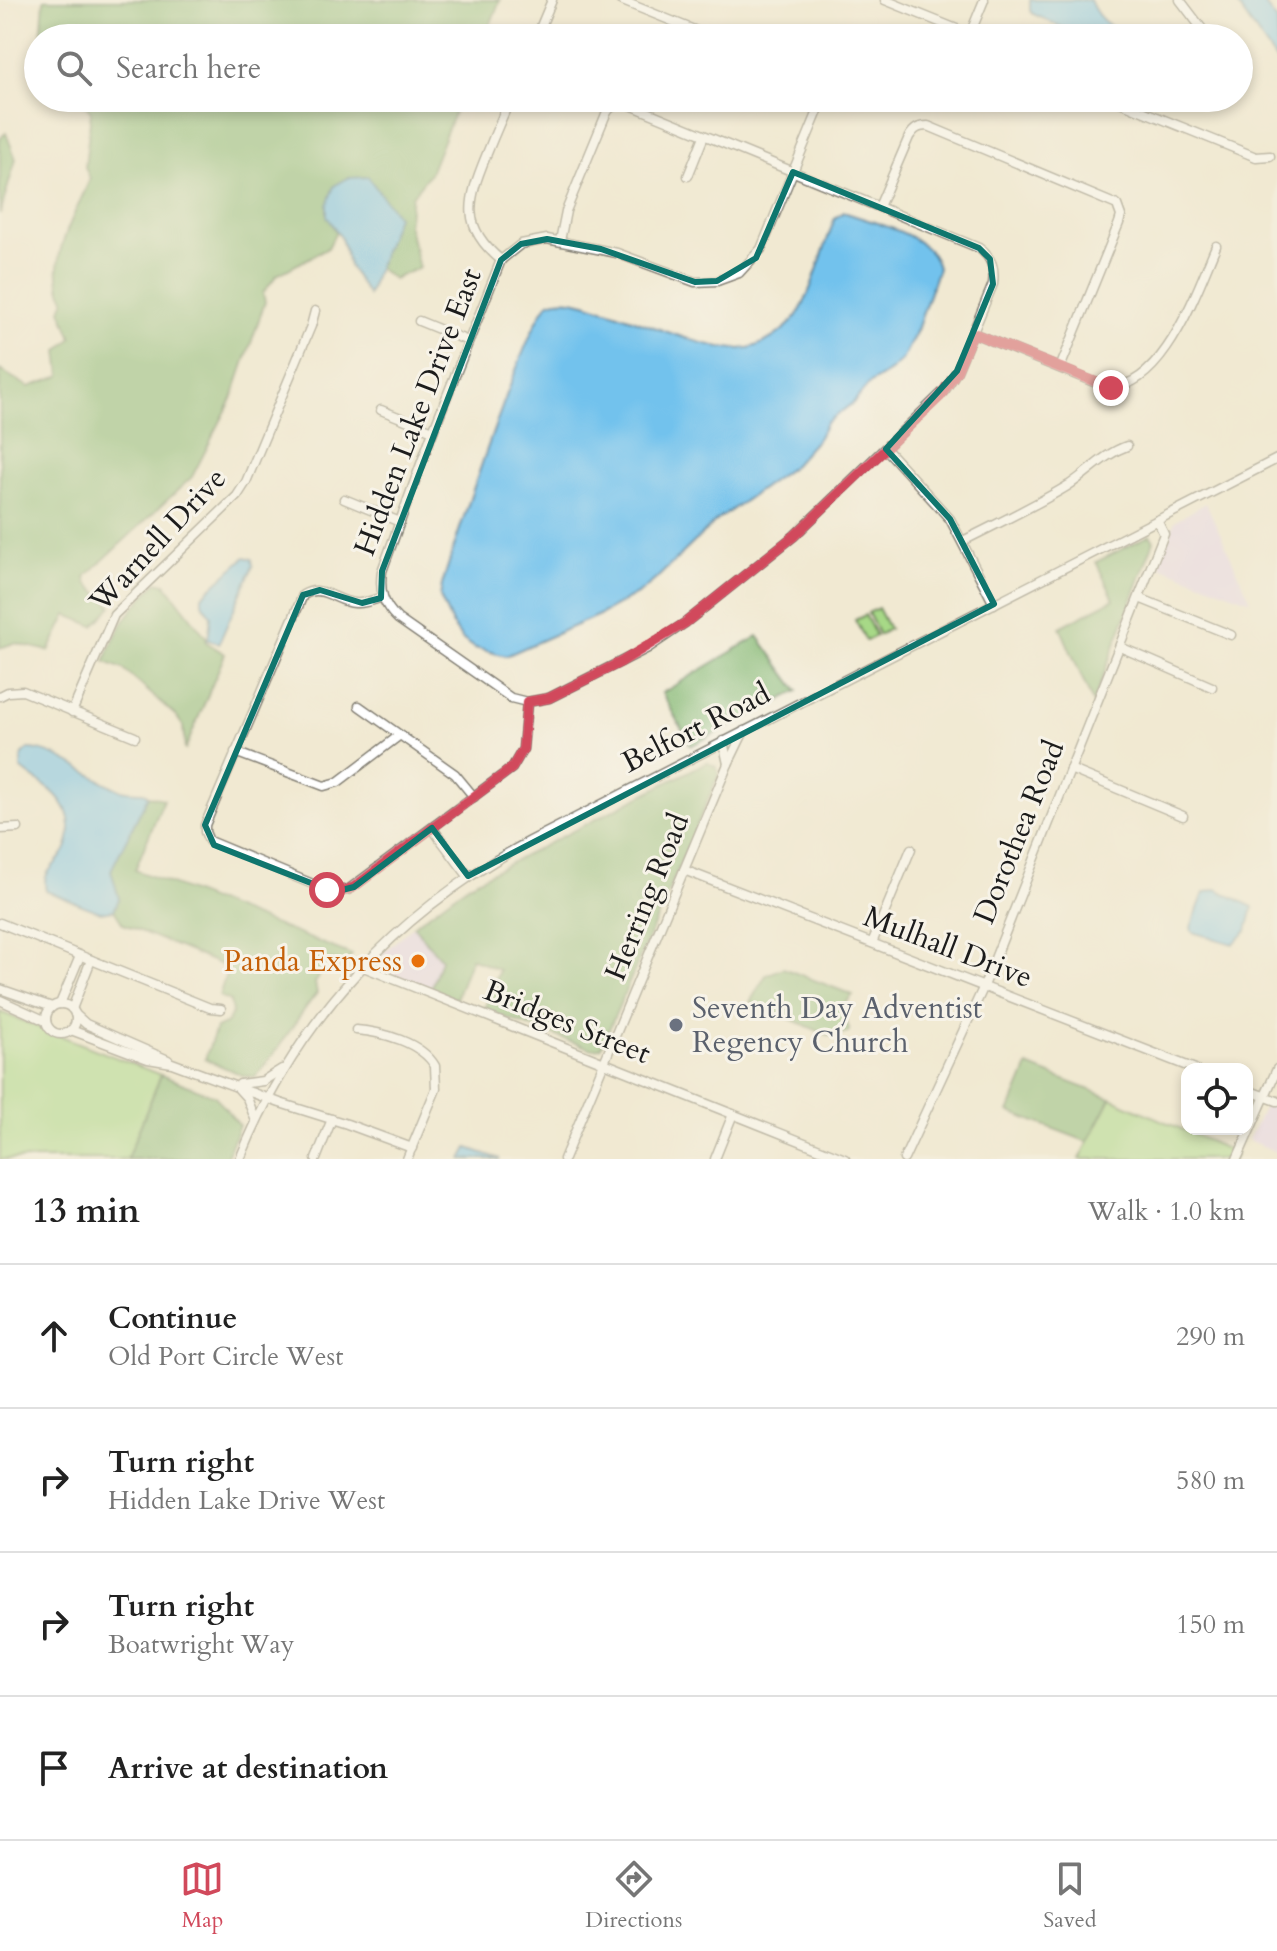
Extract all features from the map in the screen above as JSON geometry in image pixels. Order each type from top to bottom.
[{"type":"street","points":[[542,24],[552,0]]},
{"type":"street","points":[[620,0],[679,24]]},
{"type":"street","points":[[885,0],[945,24]]},
{"type":"street","points":[[978,24],[984,0]]},
{"type":"street","points":[[1180,0],[1198,24]]},
{"type":"street","points":[[501,260],[479,238],[472,221],[470,203],[474,185],[505,112]]},
{"type":"street","points":[[560,241],[566,211],[608,112]]},
{"type":"street","points":[[527,702],[520,757],[512,768],[354,887],[341,892],[327,890],[214,845],[206,837],[205,825],[303,595],[320,590],[356,603],[382,597],[398,619],[503,694],[527,702],[549,698],[665,637],[794,536],[945,390],[957,371],[993,284],[993,265],[979,248],[647,112]]},
{"type":"street","name":"Hidden Lake Drive East","points":[[382,597],[382,571],[501,260],[513,248],[528,240],[560,241],[617,253],[695,282],[717,281],[739,273],[756,258],[818,112]]},
{"type":"street","points":[[1144,112],[1241,152],[1256,157],[1270,156]]},
{"type":"street","points":[[879,207],[909,137],[917,128],[928,126],[1112,201],[1120,210],[1119,223],[1060,368]]},
{"type":"street","points":[[688,176],[704,136]]},
{"type":"street","points":[[973,333],[1101,385],[1111,388],[1126,386],[1140,377],[1171,342],[1190,308],[1216,246]]},
{"type":"street","name":"Warnell Drive","points":[[72,712],[114,615],[237,496],[246,482],[315,311]]},
{"type":"street","points":[[419,321],[468,341]]},
{"type":"street","points":[[381,410],[433,431]]},
{"type":"street","points":[[963,541],[1049,497],[1080,478],[1112,451],[1127,446]]},
{"type":"street","points":[[886,449],[942,508],[963,541],[994,604]]},
{"type":"street","name":"Belfort Road","points":[[240,1159],[267,1097],[335,995],[361,966],[428,905],[468,876],[723,741],[1277,459]]},
{"type":"street","points":[[344,499],[400,522]]},
{"type":"street","name":"Dorothea Road","points":[[904,1159],[984,986],[1120,647],[1164,534],[1157,520]]},
{"type":"street","points":[[1139,598],[1231,635]]},
{"type":"street","points":[[1120,647],[1212,687]]},
{"type":"street","points":[[4,694],[23,691],[135,737]]},
{"type":"street","points":[[359,706],[455,774],[474,797]]},
{"type":"street","name":"Herring Road","points":[[564,1159],[744,731]]},
{"type":"street","points":[[235,752],[324,786],[338,782],[400,735]]},
{"type":"street","points":[[723,741],[728,764]]},
{"type":"street","points":[[1070,769],[1183,816]]},
{"type":"street","points":[[0,829],[18,828]]},
{"type":"street","points":[[432,828],[468,876]]},
{"type":"street","points":[[872,943],[911,849]]},
{"type":"street","name":"Mulhall Drive","points":[[684,870],[1181,1063]]},
{"type":"street","points":[[0,923],[210,1008],[221,1009]]},
{"type":"street","points":[[80,956],[56,1005],[46,1016],[47,1027],[56,1034],[71,1030],[412,1148]]},
{"type":"street","points":[[71,1030],[80,985],[91,960]]},
{"type":"street","name":"Bridges Street","points":[[361,966],[845,1159]]},
{"type":"street","points":[[70,980],[80,985]]},
{"type":"street","points":[[0,989],[73,1012],[86,1024],[163,1056],[172,1063]]},
{"type":"street","points":[[0,1000],[46,1021]]},
{"type":"street","points":[[356,1030],[376,1032],[421,1050],[438,1064],[436,1089],[407,1159]]},
{"type":"street","points":[[235,1085],[263,1081],[285,1067]]},
{"type":"street","points":[[1237,1159],[1277,1069]]},
{"type":"street","points":[[235,1085],[247,1098],[256,1122]]},
{"type":"street","points":[[1253,1092],[1277,1101]]},
{"type":"street","points":[[716,1159],[733,1114]]},
{"type":"street","points":[[316,1159],[332,1119]]},
{"type":"highlighted area","points":[[793,172],[979,248],[990,259],[993,284],[957,371],[886,449],[950,519],[994,604],[468,876],[432,828],[354,887],[334,892],[214,845],[205,825],[303,595],[320,590],[362,603],[381,598],[382,571],[468,341],[501,260],[521,244],[547,239],[601,249],[695,282],[717,281],[756,258]]},
{"type":"shaded area","points":[[1206,503],[1251,601],[1157,565],[1175,521]]},
{"type":"shaded area","points":[[413,926],[442,959],[431,989],[385,971],[380,966],[383,953]]},
{"type":"shaded area","points":[[1267,1101],[1277,1104],[1277,1152],[1248,1140]]},
{"type":"green space","points":[[44,0],[500,0],[491,24],[42,24]]},
{"type":"green space","points":[[91,112],[454,112],[430,173],[412,196],[408,224],[419,268],[393,279],[378,268],[397,216],[335,186],[328,209],[336,232],[328,248],[277,275],[263,293],[265,302],[232,399],[192,477],[86,576],[87,583],[112,606],[94,626],[67,615],[49,651],[14,643],[0,648],[0,370],[29,387],[61,376],[58,351],[72,338],[61,310],[65,299],[59,285],[58,270],[64,239],[90,179],[85,167]]},
{"type":"green space","points":[[6,133],[16,159],[0,214],[0,138]]},
{"type":"green space","points":[[1150,535],[1154,541],[1093,703],[1060,627],[1114,599],[1096,562]]},
{"type":"green space","points":[[157,582],[165,584],[206,637],[206,642],[225,654],[185,750],[183,726],[176,716],[123,669],[105,662],[114,638],[126,619]]},
{"type":"green space","points":[[878,608],[889,629],[879,635],[868,613]]},
{"type":"green space","points":[[865,615],[876,636],[866,641],[855,620]]},
{"type":"green space","points":[[758,636],[798,691],[691,746],[662,693]]},
{"type":"green space","points":[[707,762],[716,767],[719,774],[601,1048],[592,1049],[484,1010],[499,970],[471,958],[456,999],[431,989],[441,959],[413,926],[469,884]]},
{"type":"green space","points":[[148,796],[164,799],[135,870],[352,955],[346,962],[327,960],[315,983],[317,993],[255,1077],[244,1076],[205,1059],[216,1028],[227,1023],[232,1013],[230,1001],[219,996],[227,971],[224,966],[123,924],[114,910],[119,899],[111,870]]},
{"type":"green space","points":[[783,968],[853,995],[842,1007],[850,1032],[830,1036],[750,1002],[766,975]]},
{"type":"green space","points":[[0,1012],[161,1075],[127,1159],[0,1159]]},
{"type":"green space","points":[[1028,1066],[1111,1098],[1088,1142],[1009,1112]]},
{"type":"green space","points":[[161,1075],[215,1096],[239,1125],[226,1159],[127,1159]]},
{"type":"green space","points":[[1111,1098],[1181,1129],[1181,1135],[1195,1135],[1236,1153],[1234,1159],[1080,1159]]},
{"type":"water","points":[[1030,0],[1090,0],[1108,24],[1055,24],[1030,11]]},
{"type":"water","points":[[1234,0],[1261,0],[1277,21],[1277,62],[1253,24]]},
{"type":"water","points":[[368,177],[397,216],[368,295],[349,266],[341,238],[327,216],[327,205],[334,186],[348,178]]},
{"type":"water","points":[[844,212],[913,238],[933,256],[938,268],[917,330],[902,360],[869,384],[854,402],[826,423],[819,437],[792,467],[716,521],[639,593],[599,615],[506,656],[475,648],[462,639],[440,597],[442,585],[510,387],[540,316],[550,302],[563,299],[584,303],[687,339],[721,347],[737,349],[756,346],[774,337],[796,317],[811,288],[835,218]]},
{"type":"water","points":[[245,557],[252,559],[253,566],[219,643],[208,640],[211,616],[202,603],[202,596]]},
{"type":"water","points":[[28,749],[61,758],[118,789],[144,792],[148,796],[111,870],[119,899],[114,910],[100,912],[46,891],[46,877],[68,843],[69,818],[56,795],[21,768],[21,757]]},
{"type":"water","points":[[1216,889],[1253,907],[1247,931],[1233,944],[1192,932],[1191,927],[1204,893]]},
{"type":"water","points":[[468,1148],[500,1159],[462,1159]]},
{"type":"place","name":"Panda Express","points":[[418,961]]},
{"type":"place","name":"Seventh Day Adventist Regency Church","points":[[676,1025]]},
{"type":"route","points":[[327,890],[341,892],[354,887],[512,768],[523,749],[527,702],[549,698],[648,648],[685,623],[794,536],[940,397],[957,371],[973,333],[1111,388]]}]
